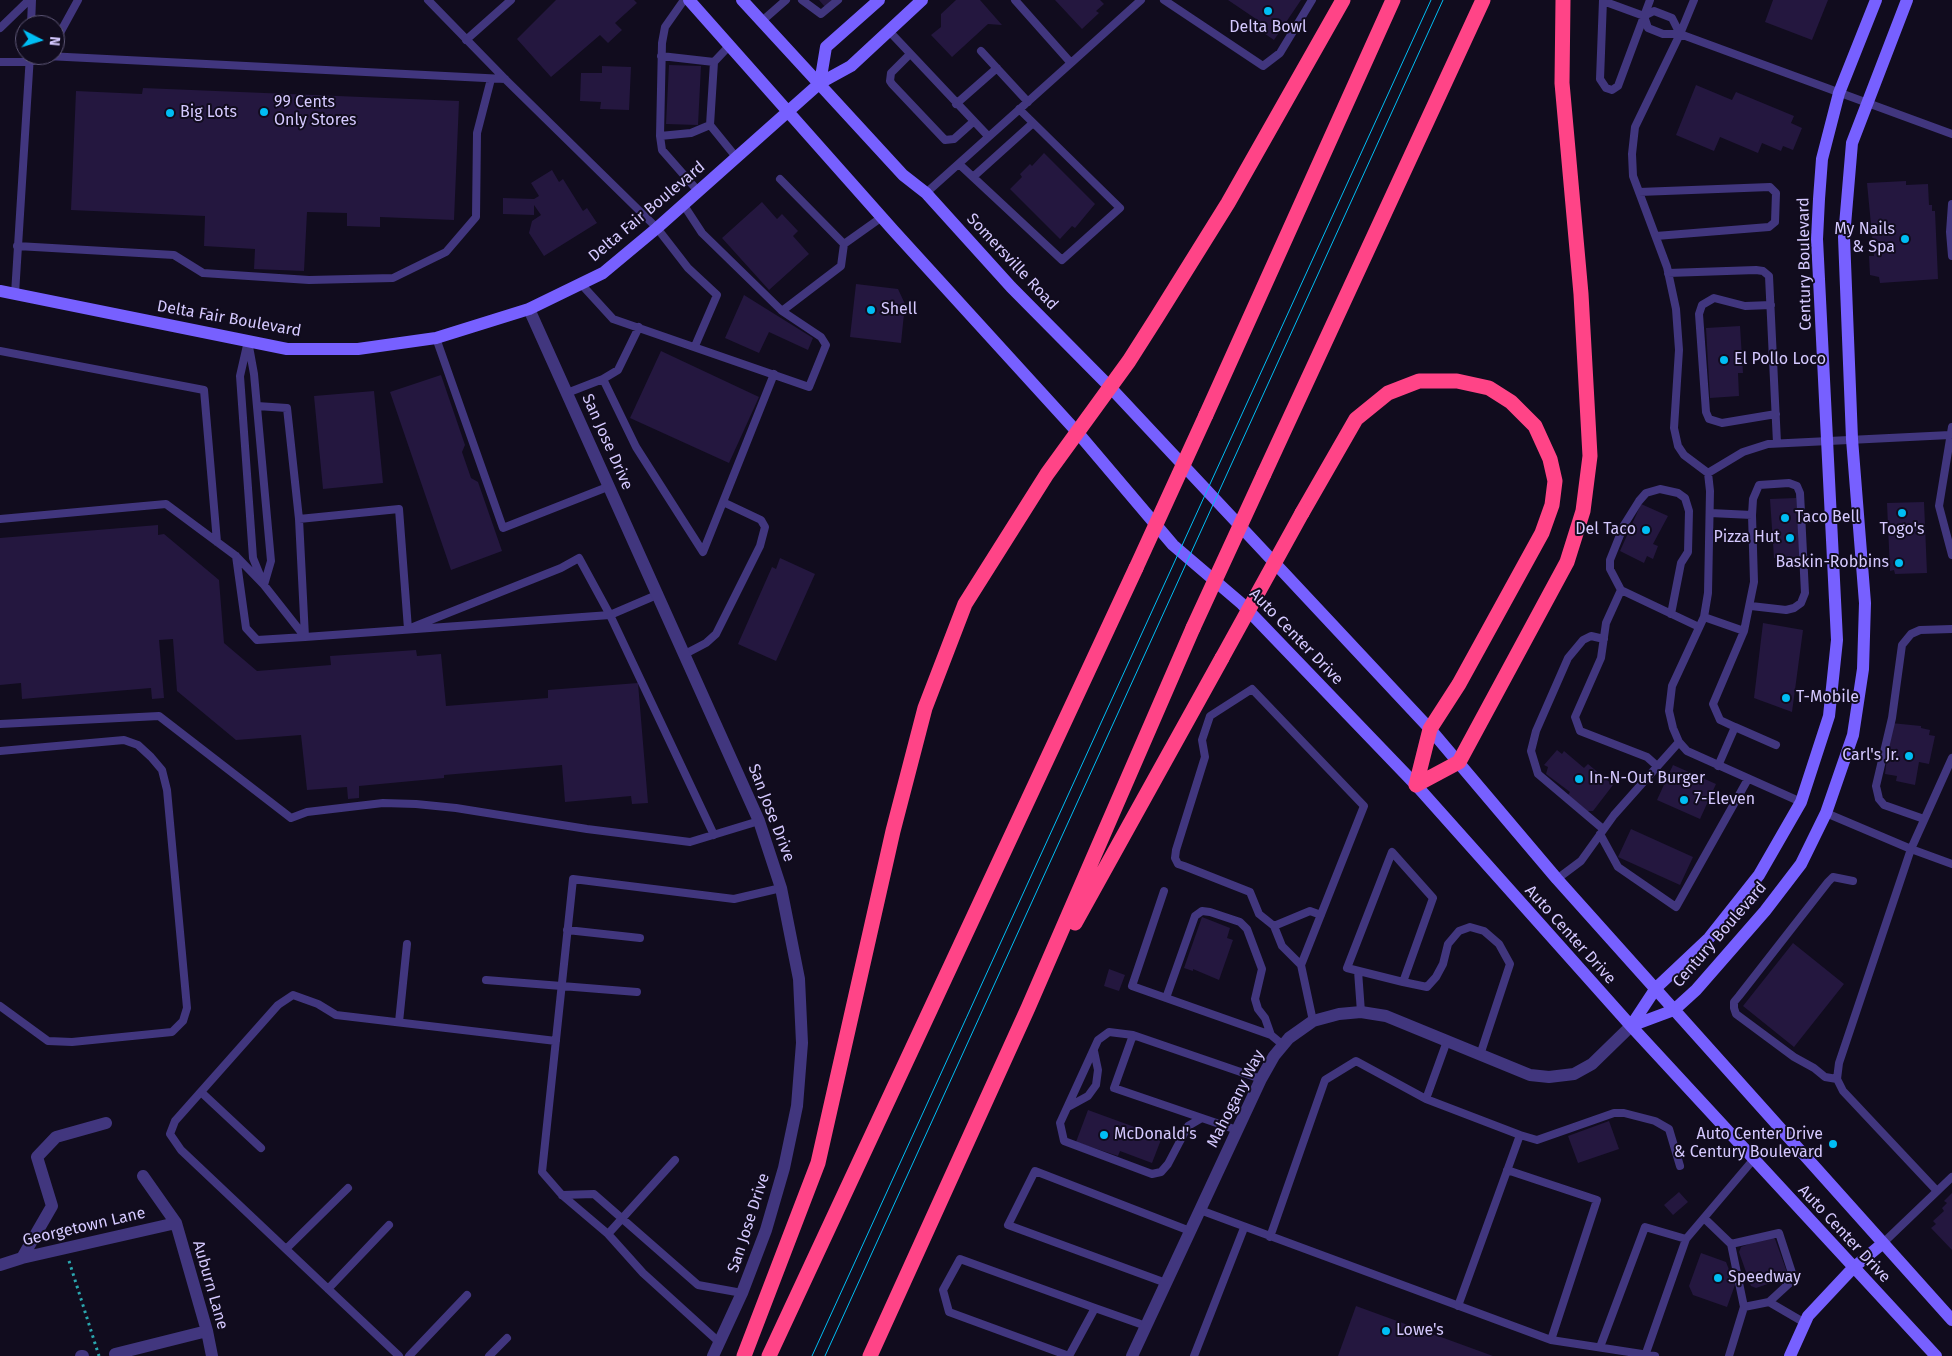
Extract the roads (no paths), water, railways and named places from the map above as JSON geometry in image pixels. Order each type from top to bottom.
[{"type":"highway","points":[[744,1356],[818,1162],[893,831],[924,708],[964,604],[1047,474],[1078,433],[1138,346],[1228,202],[1343,0]]},
{"type":"highway","points":[[769,1356],[1136,568],[1393,0]]},
{"type":"highway","points":[[870,1356],[1028,1008],[1193,628],[1483,0]]},
{"type":"highway","points":[[1416,785],[1458,762],[1567,562],[1583,511],[1590,456],[1581,294],[1562,83],[1563,0]]},
{"type":"highway","points":[[1028,1008],[1356,419],[1388,392],[1419,381],[1457,381],[1489,388],[1512,402],[1535,426],[1550,459],[1554,481],[1552,505],[1542,534],[1459,684],[1430,729],[1416,785]]},
{"type":"main road","points":[[689,0],[1078,433]]},
{"type":"main road","name":"Somersville Road","points":[[742,0],[903,175],[926,193],[1011,287],[1110,387],[1259,547]]},
{"type":"main road","points":[[820,83],[826,47],[878,0]]},
{"type":"main road","name":"Delta Fair Boulevard","points":[[0,291],[287,349],[358,349],[436,338],[529,310],[603,273],[657,228],[820,83],[851,66],[922,0]]},
{"type":"main road","name":"Century Boulevard","points":[[1631,1026],[1656,988],[1708,938],[1759,875],[1801,802],[1829,716],[1837,640],[1817,238],[1822,159],[1839,93],[1876,0]]},
{"type":"main road","name":"Century Boulevard","points":[[1631,1026],[1674,1010],[1696,990],[1765,911],[1801,864],[1826,813],[1853,735],[1863,669],[1865,603],[1859,503],[1852,439],[1844,237],[1852,143],[1906,0]]},
{"type":"main road","name":"Auto Center Drive","points":[[1078,433],[1173,545],[1242,604],[1416,785],[1631,1026],[1936,1356]]},
{"type":"main road","name":"Auto Center Drive","points":[[1259,547],[1430,729],[1557,878],[1882,1244],[1952,1320]]},
{"type":"main road","points":[[1790,1356],[1808,1316],[1853,1268],[1882,1244]]},
{"type":"street","name":"San Jose Drive","points":[[529,310],[659,594],[759,821],[780,888],[799,979],[802,1043],[796,1106],[784,1168],[766,1230],[742,1293],[713,1356]]},
{"type":"street","name":"Mahogany Way","points":[[1132,1356],[1261,1079],[1283,1045],[1313,1021],[1340,1014],[1361,1012],[1386,1016],[1530,1074],[1549,1077],[1574,1074],[1592,1064],[1631,1026]]},
{"type":"street","points":[[22,1258],[52,1206],[37,1157],[56,1136],[106,1123]]},
{"type":"street","name":"Auburn Lane","points":[[143,1176],[176,1223],[207,1331],[212,1356]]},
{"type":"street","name":"Georgetown Lane","points":[[0,1265],[22,1258],[176,1223]]},
{"type":"street","points":[[115,1354],[207,1331]]},
{"type":"lane","points":[[30,0],[31,15]]},
{"type":"lane","points":[[0,28],[30,0]]},
{"type":"lane","points":[[65,24],[78,0]]},
{"type":"lane","points":[[428,0],[505,80],[657,228],[688,268],[717,295],[694,346]]},
{"type":"lane","points":[[466,40],[511,0]]},
{"type":"lane","points":[[684,0],[665,27],[661,56],[660,136],[662,150],[698,191]]},
{"type":"lane","points":[[762,21],[786,0]]},
{"type":"lane","points":[[802,0],[821,14],[838,0]]},
{"type":"lane","points":[[1015,0],[1071,63]]},
{"type":"lane","points":[[926,193],[1141,0]]},
{"type":"lane","points":[[1164,0],[1263,66],[1280,53],[1312,0]]},
{"type":"lane","points":[[1650,0],[1644,16],[1618,86],[1612,90],[1606,88],[1600,79],[1603,0],[1644,16],[1654,11],[1672,18],[1680,34]]},
{"type":"lane","points":[[1694,0],[1636,127],[1632,154],[1633,176],[1668,273],[1676,309],[1679,350],[1674,428],[1678,446],[1684,455],[1708,472]]},
{"type":"lane","points":[[1644,16],[1648,28],[1663,34],[1680,34],[1952,134]]},
{"type":"lane","points":[[889,31],[988,136]]},
{"type":"lane","points":[[730,45],[714,62],[710,125],[736,157]]},
{"type":"lane","points":[[981,51],[1028,102]]},
{"type":"lane","points":[[910,54],[893,70],[890,81],[945,140],[952,141],[973,122]]},
{"type":"lane","points":[[661,56],[714,62]]},
{"type":"lane","points":[[65,57],[505,80]]},
{"type":"lane","points":[[0,62],[15,60]]},
{"type":"lane","points":[[14,294],[30,65]]},
{"type":"lane","points":[[956,104],[996,68]]},
{"type":"lane","points":[[17,246],[174,255],[203,273],[309,280],[393,278],[446,252],[476,217],[477,133],[491,79]]},
{"type":"lane","points":[[959,164],[1062,260],[1120,208],[1019,109]]},
{"type":"lane","points":[[973,177],[1033,123]]},
{"type":"lane","points":[[660,136],[692,133],[710,125]]},
{"type":"lane","points":[[780,178],[844,244],[842,266],[782,311]]},
{"type":"lane","points":[[1639,192],[1770,187],[1776,193],[1775,222],[1768,227],[1656,236]]},
{"type":"lane","points":[[581,284],[613,319],[809,387],[826,345],[822,336],[782,311],[702,233],[683,204]]},
{"type":"lane","points":[[1952,204],[1950,232],[1952,256]]},
{"type":"lane","points":[[844,244],[882,217]]},
{"type":"lane","points":[[1668,273],[1763,271],[1769,276],[1777,443]]},
{"type":"lane","points":[[1771,305],[1745,306],[1714,298],[1702,305],[1699,314],[1706,412],[1709,419],[1722,423],[1776,414]]},
{"type":"lane","points":[[567,393],[603,379],[618,370],[639,328]]},
{"type":"lane","points":[[436,338],[503,528],[610,486]]},
{"type":"lane","points":[[248,341],[254,374],[271,561],[264,586]]},
{"type":"lane","points":[[248,341],[240,376],[252,558],[264,586]]},
{"type":"lane","points":[[0,351],[204,390],[217,542]]},
{"type":"lane","points":[[603,379],[636,447],[704,552],[774,374]]},
{"type":"lane","points":[[257,406],[287,408],[299,519],[305,637]]},
{"type":"lane","points":[[1708,472],[1743,452],[1768,444],[1951,431],[1939,506],[1952,556]]},
{"type":"lane","points":[[1708,472],[1710,513],[1708,592],[1704,617],[1672,686],[1669,711],[1679,742],[1687,751],[1801,802]]},
{"type":"lane","points":[[1751,606],[1786,610],[1794,608],[1801,603],[1805,593],[1800,493],[1797,486],[1789,483],[1759,485],[1753,500],[1754,582],[1751,606],[1744,631],[1713,704],[1720,720],[1776,745]]},
{"type":"lane","points":[[1671,614],[1681,563],[1688,552],[1689,511],[1684,498],[1670,490],[1660,489],[1646,493],[1624,525],[1610,560],[1610,569],[1621,590],[1671,614],[1699,627]]},
{"type":"lane","points":[[685,654],[706,643],[716,634],[760,546],[765,527],[761,520],[723,502]]},
{"type":"lane","points":[[0,519],[166,504],[236,556],[264,586],[305,637]]},
{"type":"lane","points":[[299,519],[399,509],[408,630]]},
{"type":"lane","points":[[1710,513],[1752,515]]},
{"type":"lane","points":[[236,556],[246,628],[257,640],[610,615],[659,594]]},
{"type":"lane","points":[[408,630],[561,568],[579,558],[610,615],[714,835]]},
{"type":"lane","points":[[1621,590],[1606,623],[1601,658],[1575,717],[1580,731],[1648,758],[1656,765]]},
{"type":"lane","points":[[1704,617],[1744,631]]},
{"type":"lane","points":[[1924,819],[1884,805],[1879,799],[1876,786],[1892,718],[1902,645],[1911,634],[1920,630],[1952,629]]},
{"type":"lane","points":[[1604,639],[1591,636],[1576,646],[1568,658],[1536,731],[1531,750],[1538,774],[1602,831],[1618,868],[1676,907],[1748,779]]},
{"type":"lane","points":[[1301,965],[1364,806],[1252,689],[1210,716],[1202,740],[1205,756],[1175,858],[1178,864],[1250,892],[1259,914],[1274,926],[1282,946],[1301,965],[1313,1021]]},
{"type":"lane","points":[[0,724],[159,716],[291,818],[307,812],[391,803],[456,808],[587,829],[690,842],[759,821]]},
{"type":"lane","points":[[1718,766],[1735,727]]},
{"type":"lane","points":[[0,751],[124,740],[138,745],[152,757],[162,770],[167,790],[187,1008],[183,1021],[172,1032],[127,1038],[48,1042],[0,1006]]},
{"type":"lane","points":[[1557,878],[1581,861],[1602,831],[1656,765],[1679,742]]},
{"type":"lane","points":[[1936,1191],[1843,1091],[1837,1079],[1839,1063],[1910,849],[1952,758]]},
{"type":"lane","points":[[1826,813],[1910,849],[1952,864]]},
{"type":"lane","points":[[1403,982],[1433,898],[1392,852],[1347,968],[1403,982],[1427,987],[1443,964],[1448,944],[1459,931],[1470,927],[1484,931],[1499,944],[1510,964],[1480,1054]]},
{"type":"lane","points":[[1837,1079],[1825,1077],[1814,1068],[1794,1057],[1736,1014],[1734,1002],[1828,882],[1833,877],[1853,881]]},
{"type":"lane","points":[[720,1343],[642,1273],[608,1234],[562,1195],[542,1172],[573,879],[734,899],[780,888]]},
{"type":"lane","points":[[1164,891],[1132,986],[1257,1032],[1271,1035],[1283,1045]]},
{"type":"lane","points":[[1166,998],[1195,916],[1202,911],[1210,912],[1240,922],[1248,929],[1262,969],[1255,999],[1271,1035]]},
{"type":"lane","points":[[1274,926],[1310,911],[1321,915]]},
{"type":"lane","points":[[568,930],[640,938]]},
{"type":"lane","points":[[399,1022],[407,944]]},
{"type":"lane","points":[[1358,971],[1361,1012]]},
{"type":"lane","points":[[486,980],[637,992]]},
{"type":"lane","points":[[399,1356],[181,1150],[170,1134],[175,1121],[278,1005],[293,995],[318,1004],[336,1015],[556,1041]]},
{"type":"lane","points":[[1200,1119],[1188,1126],[1168,1164],[1161,1172],[1152,1174],[1064,1141],[1060,1132],[1060,1123],[1098,1040],[1109,1032],[1133,1035],[1261,1079]]},
{"type":"lane","points":[[1133,1035],[1114,1088],[1200,1119],[1237,1130]]},
{"type":"lane","points":[[1426,1099],[1447,1041]]},
{"type":"lane","points":[[1068,1107],[1088,1096],[1096,1085],[1098,1070],[1094,1051]]},
{"type":"lane","points":[[1270,1237],[1325,1080],[1356,1061],[1426,1099],[1537,1140],[1614,1113],[1624,1113],[1655,1121],[1669,1130],[1680,1166]]},
{"type":"lane","points":[[201,1092],[261,1148]]},
{"type":"lane","points":[[1458,1306],[1520,1135]]},
{"type":"lane","points":[[608,1234],[675,1160]]},
{"type":"lane","points":[[1646,1353],[1686,1239],[1754,1160]]},
{"type":"lane","points":[[1507,1170],[1597,1200],[1551,1340]]},
{"type":"lane","points":[[1166,1284],[1008,1225],[1034,1171],[1190,1232]]},
{"type":"lane","points":[[1882,1244],[1952,1177]]},
{"type":"lane","points":[[286,1249],[348,1188]]},
{"type":"lane","points":[[562,1195],[594,1194],[698,1285],[742,1293]]},
{"type":"lane","points":[[1200,1210],[1244,1228],[1551,1340],[1646,1353],[1655,1356]]},
{"type":"lane","points":[[1704,1218],[1731,1244],[1744,1306],[1729,1356]]},
{"type":"lane","points":[[328,1289],[389,1225]]},
{"type":"lane","points":[[1600,1347],[1646,1227],[1686,1239]]},
{"type":"lane","points":[[1194,1356],[1244,1228]]},
{"type":"lane","points":[[1731,1244],[1779,1233],[1794,1279],[1769,1302],[1744,1306]]},
{"type":"lane","points":[[1095,1308],[1069,1356],[948,1312],[943,1290],[960,1259],[1146,1326]]},
{"type":"lane","points":[[409,1356],[467,1294]]},
{"type":"lane","points":[[1769,1302],[1805,1323]]},
{"type":"lane","points":[[489,1356],[507,1338]]},
{"type":"tram line","points":[[812,1356],[1431,0]]},
{"type":"tram line","points":[[825,1356],[1443,0]]},
{"type":"place","name":"Delta Bowl","points":[[1268,11]]},
{"type":"place","name":"99 Cents Only Stores","points":[[264,112]]},
{"type":"place","name":"Big Lots","points":[[170,113]]},
{"type":"place","name":"My Nails & Spa","points":[[1905,239]]},
{"type":"place","name":"Shell","points":[[871,310]]},
{"type":"place","name":"El Pollo Loco","points":[[1724,360]]},
{"type":"place","name":"Togo's","points":[[1902,513]]},
{"type":"place","name":"Taco Bell","points":[[1785,518]]},
{"type":"place","name":"Del Taco","points":[[1646,530]]},
{"type":"place","name":"Pizza Hut","points":[[1790,538]]},
{"type":"place","name":"Baskin-Robbins","points":[[1899,563]]},
{"type":"place","name":"T-Mobile","points":[[1786,698]]},
{"type":"place","name":"Carl's Jr.","points":[[1909,756]]},
{"type":"place","name":"In-N-Out Burger","points":[[1579,779]]},
{"type":"place","name":"7-Eleven","points":[[1684,800]]},
{"type":"place","name":"McDonald's","points":[[1104,1135]]},
{"type":"place","name":"Auto Center Drive & Century Boulevard","points":[[1833,1144]]},
{"type":"place","name":"Speedway","points":[[1718,1278]]},
{"type":"place","name":"Lowe's","points":[[1386,1331]]}]
